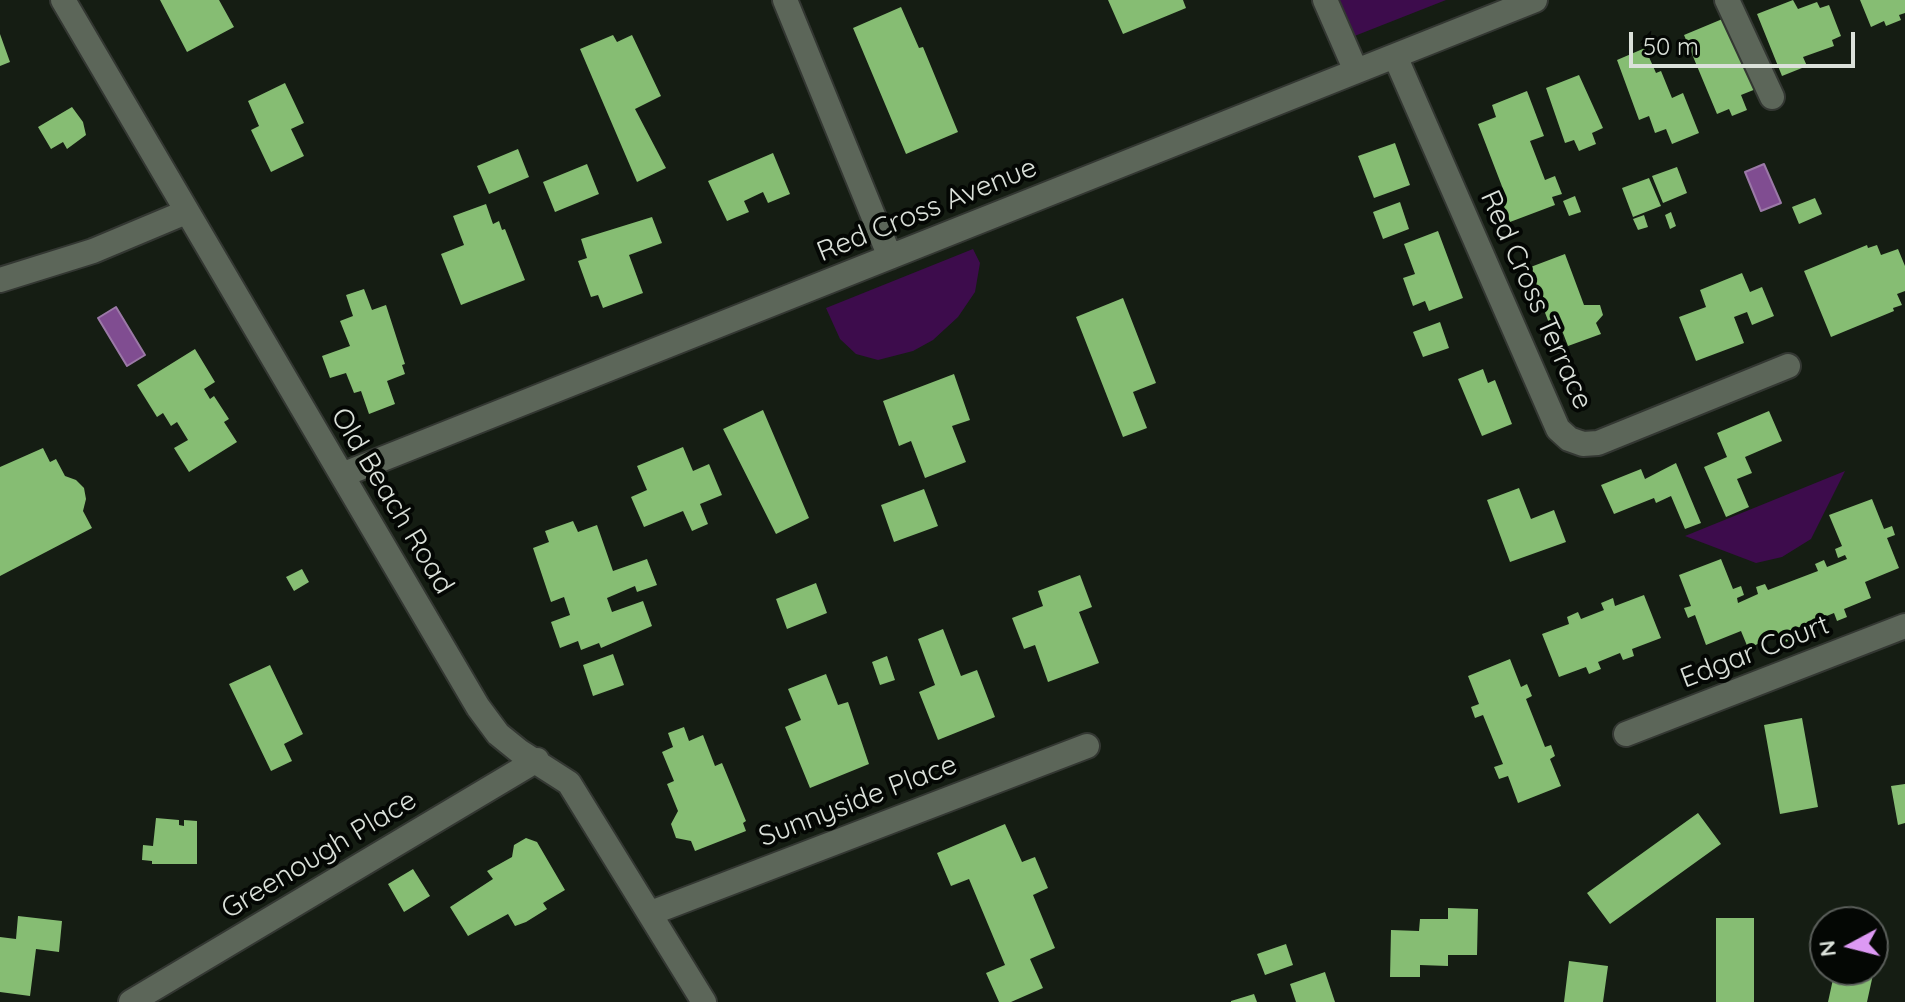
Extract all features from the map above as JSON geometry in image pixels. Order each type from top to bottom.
[{"type":"street","name":"Old Beach Road","points":[[63,0],[478,707],[498,734],[569,783],[704,1002]]},
{"type":"street","points":[[785,0],[890,257]]},
{"type":"street","points":[[1325,0],[1356,71]]},
{"type":"street","name":"Red Cross Avenue","points":[[342,475],[1535,0]]},
{"type":"street","points":[[1727,0],[1772,97]]},
{"type":"street","name":"Red Cross Terrace","points":[[1395,56],[1558,429],[1569,439],[1583,444],[1598,443],[1788,366]]},
{"type":"street","points":[[0,280],[93,251],[186,212]]},
{"type":"street","name":"Edgar Court","points":[[1626,734],[1905,626]]},
{"type":"street","name":"Sunnyside Place","points":[[651,913],[1087,746]]},
{"type":"street","name":"Greenough Place","points":[[131,1002],[537,760]]},
{"type":"shaded area","points":[[1336,0],[1446,0],[1352,37]]},
{"type":"shaded area","points":[[1764,164],[1781,203],[1761,211],[1745,172]]},
{"type":"shaded area","points":[[973,249],[980,263],[975,292],[958,317],[933,340],[913,351],[878,360],[856,354],[840,339],[826,308]]},
{"type":"shaded area","points":[[116,307],[145,355],[127,366],[98,318]]},
{"type":"shaded area","points":[[1845,471],[1811,539],[1782,557],[1756,563],[1685,536]]},
{"type":"building","points":[[160,0],[219,0],[234,27],[187,52]]},
{"type":"building","points":[[1108,0],[1183,0],[1186,8],[1123,34]]},
{"type":"building","points":[[1793,0],[1798,9],[1817,2],[1820,8],[1829,5],[1841,36],[1832,40],[1834,46],[1803,57],[1807,66],[1782,76],[1757,14]]},
{"type":"building","points":[[1860,0],[1905,0],[1905,13],[1899,15],[1901,20],[1886,26],[1884,21],[1871,27]]},
{"type":"building","points":[[901,7],[919,48],[923,47],[958,132],[906,154],[853,28]]},
{"type":"building","points":[[1732,15],[1761,87],[1741,95],[1747,110],[1732,116],[1729,109],[1717,114],[1684,35]]},
{"type":"building","points":[[0,34],[10,62],[0,66]]},
{"type":"building","points":[[613,35],[617,42],[632,35],[661,96],[635,109],[666,168],[637,182],[580,49]]},
{"type":"building","points":[[1645,48],[1656,73],[1661,71],[1672,98],[1683,93],[1699,133],[1672,144],[1666,129],[1655,133],[1649,116],[1639,120],[1617,60]]},
{"type":"building","points":[[1579,75],[1603,128],[1592,133],[1596,144],[1579,151],[1574,140],[1565,143],[1546,88]]},
{"type":"building","points":[[285,83],[304,123],[291,129],[304,156],[271,172],[251,130],[259,126],[248,101]]},
{"type":"building","points":[[1527,91],[1544,136],[1530,141],[1545,180],[1555,176],[1562,194],[1552,197],[1555,205],[1510,222],[1498,191],[1503,189],[1478,124],[1496,117],[1492,105]]},
{"type":"building","points":[[72,107],[83,122],[86,135],[67,149],[63,142],[51,149],[38,127]]},
{"type":"building","points":[[1395,143],[1410,185],[1374,198],[1358,156]]},
{"type":"building","points":[[518,149],[529,177],[489,194],[477,166]]},
{"type":"building","points":[[773,153],[790,194],[768,203],[763,192],[744,201],[749,212],[727,221],[708,181]]},
{"type":"building","points":[[587,164],[599,194],[555,212],[543,182]]},
{"type":"building","points":[[1677,167],[1687,193],[1663,203],[1652,176]]},
{"type":"building","points":[[1649,178],[1661,206],[1633,217],[1622,188]]},
{"type":"building","points":[[1575,196],[1581,212],[1569,216],[1563,201]]},
{"type":"building","points":[[1815,198],[1822,214],[1799,224],[1792,207]]},
{"type":"building","points":[[1400,202],[1409,229],[1383,239],[1373,212]]},
{"type":"building","points":[[486,204],[493,224],[499,221],[502,230],[505,229],[525,280],[461,305],[441,254],[464,245],[453,216]]},
{"type":"building","points":[[1671,212],[1676,226],[1670,229],[1665,215]]},
{"type":"building","points":[[1644,215],[1648,227],[1638,230],[1633,219]]},
{"type":"building","points":[[652,217],[662,243],[629,255],[643,293],[603,308],[598,295],[591,297],[578,261],[587,258],[581,239]]},
{"type":"building","points":[[1438,231],[1463,298],[1429,311],[1425,301],[1413,306],[1403,278],[1415,274],[1404,244]]},
{"type":"building","points":[[1867,245],[1868,248],[1877,245],[1881,255],[1898,249],[1905,266],[1905,291],[1897,294],[1902,305],[1831,337],[1804,271]]},
{"type":"building","points":[[1565,254],[1584,305],[1600,305],[1603,315],[1596,323],[1601,334],[1568,346],[1561,328],[1552,331],[1528,268]]},
{"type":"building","points":[[1742,273],[1750,292],[1762,287],[1774,316],[1752,325],[1747,312],[1734,317],[1744,343],[1696,361],[1679,317],[1706,307],[1700,290]]},
{"type":"building","points":[[364,289],[372,310],[386,305],[405,364],[402,365],[405,374],[387,381],[395,404],[369,414],[361,391],[354,393],[346,373],[330,378],[322,356],[350,346],[340,321],[353,316],[346,295]]},
{"type":"building","points":[[1123,298],[1156,383],[1133,392],[1147,428],[1123,437],[1076,317]]},
{"type":"building","points":[[1440,322],[1449,348],[1423,357],[1413,332]]},
{"type":"building","points":[[195,349],[215,382],[204,389],[210,399],[214,396],[229,419],[224,422],[237,442],[189,472],[174,448],[188,440],[177,422],[171,426],[163,413],[157,417],[137,385]]},
{"type":"building","points":[[1483,369],[1488,383],[1495,380],[1512,424],[1482,436],[1458,379]]},
{"type":"building","points":[[954,374],[970,420],[952,426],[966,462],[925,478],[911,441],[899,446],[883,401]]},
{"type":"building","points":[[763,410],[809,518],[776,534],[723,429]]},
{"type":"building","points":[[1769,411],[1782,441],[1745,457],[1752,473],[1737,479],[1749,507],[1726,517],[1704,467],[1727,457],[1717,433]]},
{"type":"building","points":[[683,447],[693,471],[709,464],[722,495],[700,504],[708,524],[692,531],[683,511],[644,527],[631,497],[647,490],[637,466]]},
{"type":"building","points":[[43,448],[50,462],[56,459],[65,476],[76,480],[84,488],[86,499],[83,511],[92,528],[0,576],[0,467]]},
{"type":"building","points":[[1676,463],[1701,523],[1685,529],[1671,496],[1656,503],[1654,498],[1614,514],[1601,485],[1641,469],[1645,479]]},
{"type":"building","points":[[1519,488],[1531,519],[1554,510],[1566,542],[1510,562],[1487,500]]},
{"type":"building","points":[[924,489],[938,526],[894,542],[881,505]]},
{"type":"building","points":[[1872,499],[1884,529],[1892,526],[1895,535],[1887,538],[1899,568],[1865,582],[1871,598],[1844,609],[1847,617],[1837,621],[1834,613],[1785,633],[1788,641],[1778,645],[1775,637],[1748,648],[1741,631],[1706,645],[1695,615],[1688,618],[1684,608],[1691,606],[1679,575],[1721,559],[1733,589],[1741,586],[1744,595],[1737,598],[1738,603],[1758,594],[1756,587],[1765,584],[1768,590],[1818,571],[1815,564],[1824,560],[1827,567],[1847,559],[1845,555],[1838,558],[1835,549],[1842,546],[1829,515]]},
{"type":"building","points":[[573,521],[578,532],[597,525],[613,571],[647,559],[657,585],[637,592],[635,586],[607,598],[612,612],[643,601],[652,626],[601,648],[599,643],[581,650],[578,641],[560,648],[551,622],[570,615],[564,597],[551,602],[533,548],[549,542],[545,531]]},
{"type":"building","points":[[302,569],[309,582],[294,591],[286,577]]},
{"type":"building","points":[[1080,575],[1092,607],[1079,612],[1099,663],[1048,682],[1035,645],[1024,649],[1012,618],[1043,606],[1038,591]]},
{"type":"building","points":[[816,583],[827,613],[787,629],[776,599]]},
{"type":"building","points":[[1644,595],[1661,638],[1632,649],[1634,656],[1623,660],[1620,653],[1598,662],[1601,669],[1589,674],[1586,667],[1559,677],[1542,634],[1569,624],[1567,617],[1578,612],[1581,619],[1604,610],[1601,603],[1613,598],[1615,606]]},
{"type":"building","points":[[943,629],[961,676],[977,670],[995,717],[938,740],[919,692],[935,685],[918,639]]},
{"type":"building","points":[[613,654],[624,685],[593,696],[583,665]]},
{"type":"building","points":[[887,656],[895,680],[880,685],[872,662]]},
{"type":"building","points":[[1510,659],[1521,687],[1527,684],[1532,696],[1526,699],[1545,747],[1551,745],[1555,756],[1550,759],[1561,786],[1518,803],[1508,776],[1499,779],[1494,767],[1503,764],[1483,715],[1475,718],[1471,707],[1479,704],[1468,676]]},
{"type":"building","points":[[270,665],[303,734],[284,744],[292,761],[271,771],[229,684]]},
{"type":"building","points":[[826,674],[838,705],[848,702],[869,764],[810,788],[785,727],[801,720],[788,689]]},
{"type":"building","points":[[1802,718],[1818,807],[1780,814],[1764,725]]},
{"type":"building","points":[[684,727],[689,741],[703,735],[715,766],[722,763],[746,821],[743,823],[746,831],[695,851],[691,841],[676,838],[671,824],[678,811],[667,784],[674,781],[662,752],[673,747],[668,733]]},
{"type":"building","points":[[1905,784],[1905,823],[1898,825],[1891,786]]},
{"type":"building","points":[[1698,813],[1721,844],[1610,924],[1587,893]]},
{"type":"building","points":[[156,818],[179,820],[179,825],[184,826],[184,820],[197,821],[197,864],[152,864],[152,861],[142,860],[143,845],[153,846]]},
{"type":"building","points":[[1005,824],[1022,862],[1035,857],[1048,888],[1033,895],[1055,948],[1030,959],[1043,988],[1011,1002],[999,1002],[986,973],[1005,965],[969,879],[951,886],[937,853]]},
{"type":"building","points":[[526,838],[537,842],[565,890],[543,903],[547,909],[526,922],[515,926],[508,914],[468,936],[450,907],[493,879],[487,871],[512,857],[514,845]]},
{"type":"building","points":[[413,869],[430,896],[404,912],[388,884]]},
{"type":"building","points":[[1448,908],[1478,909],[1477,955],[1448,955],[1448,966],[1420,965],[1420,977],[1390,977],[1391,930],[1419,931],[1420,919],[1448,919]]},
{"type":"building","points":[[18,916],[62,921],[59,952],[36,949],[30,996],[0,992],[0,937],[16,939]]},
{"type":"building","points":[[1716,918],[1754,918],[1754,1002],[1716,1002]]},
{"type":"building","points":[[1286,944],[1293,965],[1265,975],[1257,954]]},
{"type":"building","points":[[1569,961],[1608,966],[1603,1002],[1564,1002]]},
{"type":"building","points":[[1325,972],[1335,1002],[1296,1002],[1290,984]]},
{"type":"building","points":[[1832,986],[1870,986],[1867,1002],[1828,1002]]},
{"type":"building","points":[[1254,994],[1257,1002],[1231,1002],[1231,1001]]}]
